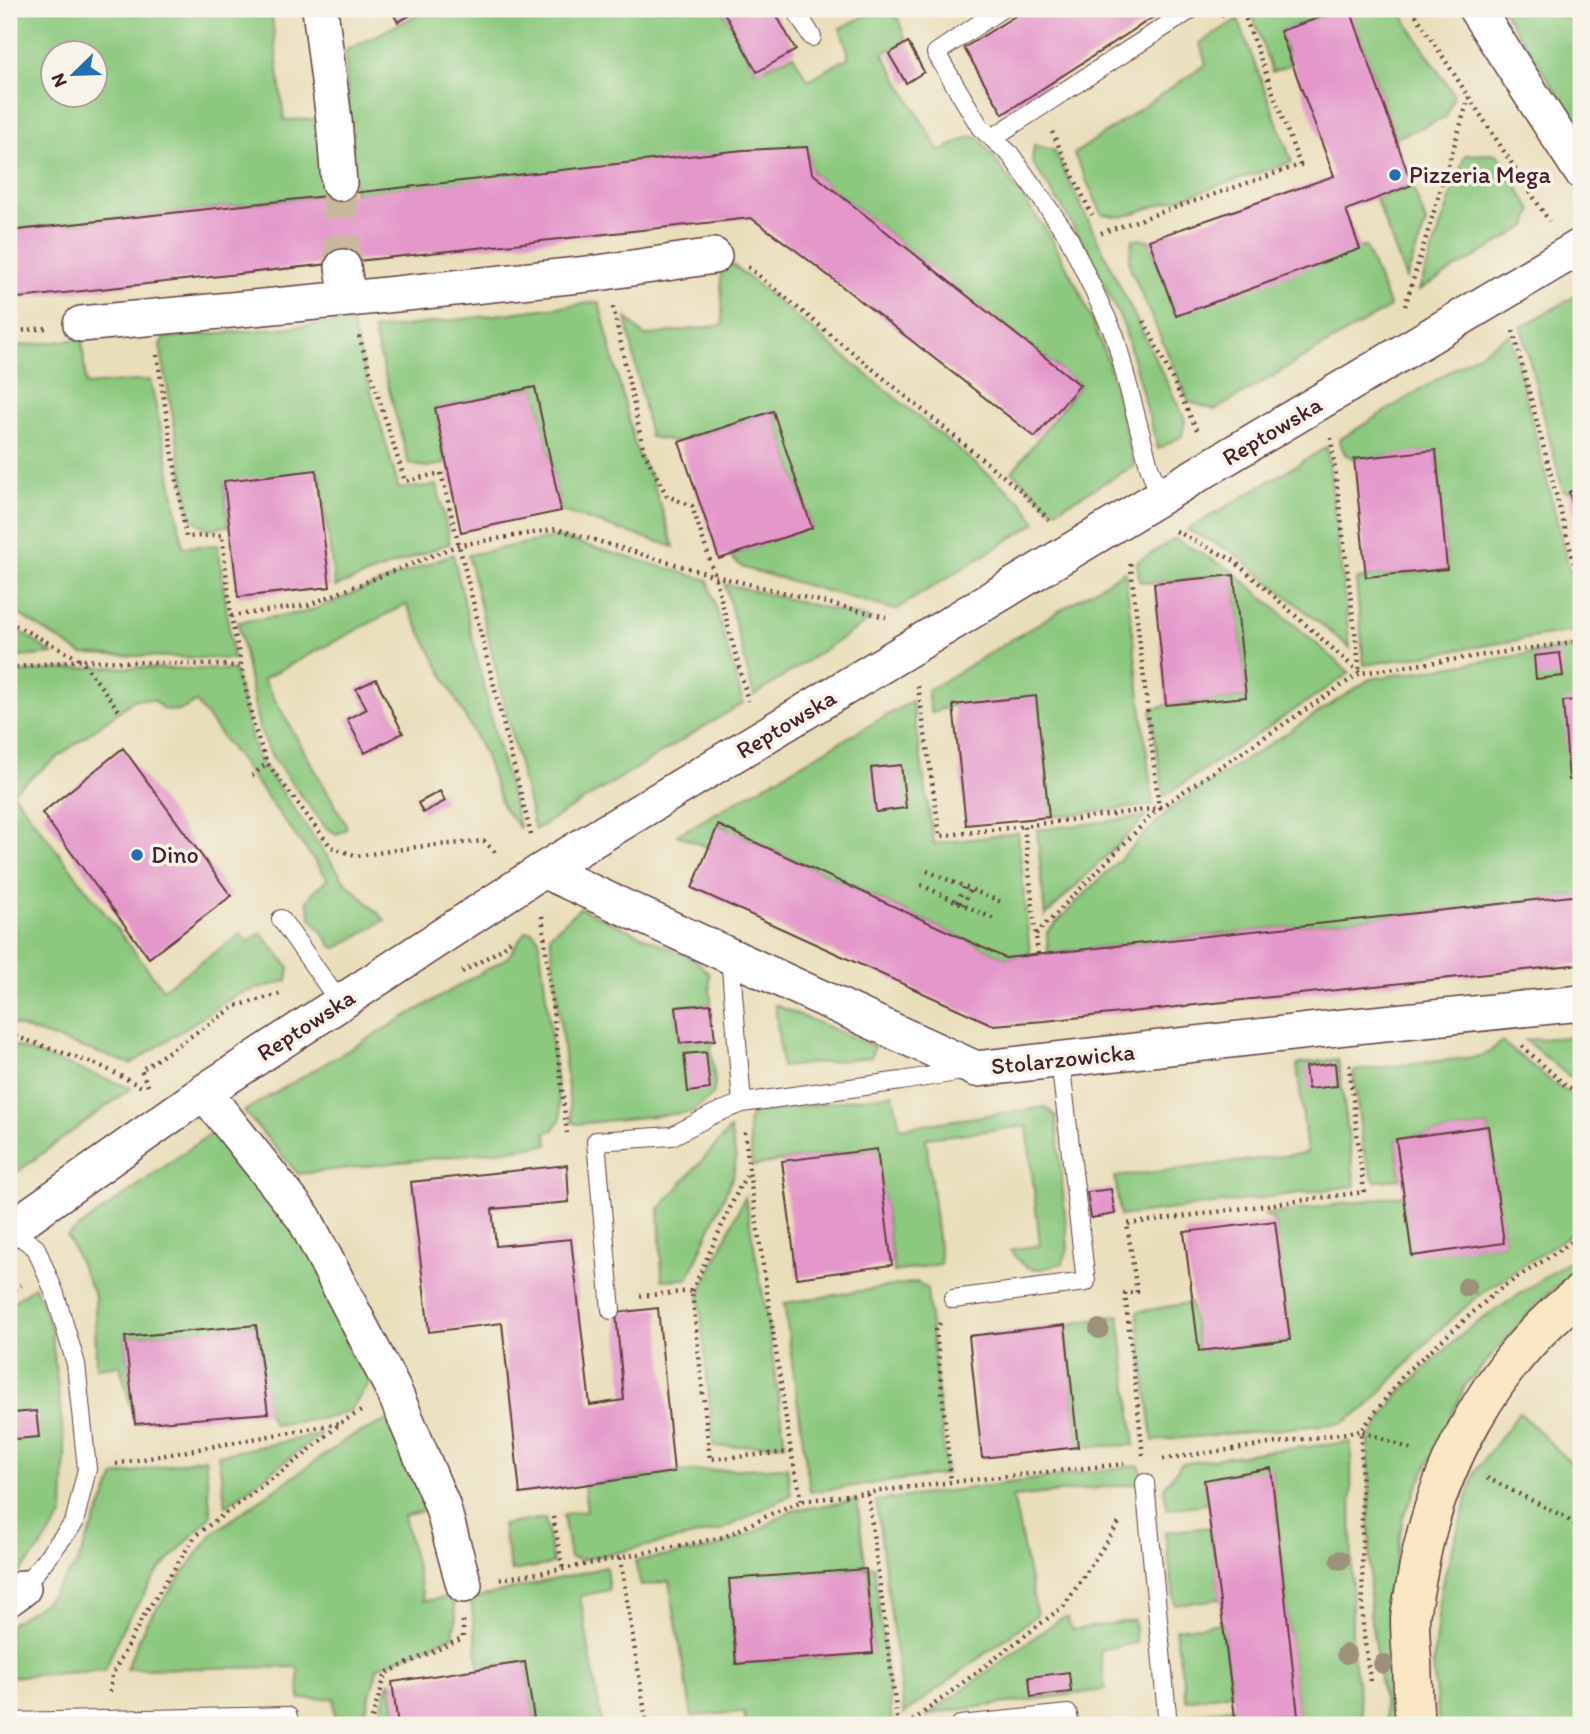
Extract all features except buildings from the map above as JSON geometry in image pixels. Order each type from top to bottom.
[{"type":"street","points":[[320,9],[339,183]]},
{"type":"street","points":[[1476,9],[1581,170]]},
{"type":"street","name":"Reptowska","points":[[9,1229],[204,1092],[340,1003],[538,855],[1160,497],[1581,246]]},
{"type":"street","points":[[81,324],[151,318],[345,283],[598,273],[714,256]]},
{"type":"street","name":"Stolarzowicka","points":[[538,855],[730,956],[976,1069],[1581,1003]]},
{"type":"street","points":[[204,1092],[304,1218],[394,1391],[442,1505],[464,1585]]},
{"type":"street","points":[[1415,1725],[1410,1617],[1422,1544],[1436,1497],[1450,1462],[1490,1391],[1525,1345],[1581,1293]]},
{"type":"lane","points":[[795,9],[812,37]]},
{"type":"lane","points":[[1001,9],[936,52],[980,127],[1010,154],[1068,236],[1115,336],[1149,466],[1160,497]]},
{"type":"lane","points":[[992,138],[1192,9]]},
{"type":"lane","points":[[281,919],[340,1003]]},
{"type":"lane","points":[[730,956],[742,1103]]},
{"type":"lane","points":[[953,1299],[1086,1282],[1060,1060]]},
{"type":"lane","points":[[611,1303],[596,1142],[672,1136],[742,1103],[976,1069]]},
{"type":"lane","points":[[9,1229],[36,1248],[55,1294],[76,1364],[87,1469],[74,1523],[16,1593]]},
{"type":"lane","points":[[1145,1483],[1168,1725]]},
{"type":"lane","points":[[960,1725],[1068,1714],[1069,1725]]},
{"type":"lane","points":[[9,1722],[288,1716],[288,1725]]},
{"type":"path","points":[[1101,233],[1300,165],[1242,9]]},
{"type":"path","points":[[1412,9],[1550,222]]},
{"type":"path","points":[[1402,314],[1469,97]]},
{"type":"path","points":[[714,256],[730,252],[1020,490],[1052,524]]},
{"type":"path","points":[[598,273],[611,296],[644,452],[667,496],[692,506],[715,576],[749,706]]},
{"type":"path","points":[[151,318],[186,537],[222,535],[231,616],[240,666],[254,727],[267,763],[331,847],[357,856],[484,841],[502,860],[538,855],[441,473],[405,481],[345,283]]},
{"type":"path","points":[[1511,326],[1581,589]]},
{"type":"path","points":[[1330,434],[1360,673]]},
{"type":"path","points":[[231,616],[308,605],[459,545],[557,529],[715,576],[897,619]]},
{"type":"path","points":[[1176,531],[1233,560],[1360,673]]},
{"type":"path","points":[[1130,561],[1159,808]]},
{"type":"path","points":[[9,622],[81,660],[120,712]]},
{"type":"path","points":[[1036,934],[1159,808],[1360,673],[1581,641]]},
{"type":"path","points":[[9,668],[81,660],[240,666]]},
{"type":"path","points":[[918,685],[940,836],[1159,808]]},
{"type":"path","points":[[252,776],[267,763]]},
{"type":"path","points":[[1024,826],[1038,954]]},
{"type":"path","points":[[927,871],[1001,902]]},
{"type":"path","points":[[921,885],[994,919]]},
{"type":"path","points":[[957,902],[964,887]]},
{"type":"path","points":[[963,905],[970,890]]},
{"type":"path","points":[[541,910],[568,1137],[596,1142]]},
{"type":"path","points":[[1485,1013],[1565,1085],[1581,1094]]},
{"type":"path","points":[[907,1725],[1064,1606],[1145,1483],[1125,1293],[1137,1292],[1127,1224],[1364,1192],[1345,1027]]},
{"type":"path","points":[[9,1034],[101,1066],[149,1090],[204,1092]]},
{"type":"path","points":[[742,1103],[749,1171],[791,1452],[802,1501]]},
{"type":"path","points":[[749,1171],[692,1291],[710,1459],[791,1452]]},
{"type":"path","points":[[1370,1684],[1363,1628],[1361,1431],[1406,1372],[1497,1291],[1581,1237]]},
{"type":"path","points":[[611,1303],[692,1291]]},
{"type":"path","points":[[951,1482],[936,1330],[953,1299]]},
{"type":"path","points":[[106,1720],[112,1675],[143,1617],[196,1535],[304,1455],[342,1422],[394,1391]]},
{"type":"path","points":[[87,1469],[342,1422]]},
{"type":"path","points":[[370,1725],[386,1672],[463,1638],[464,1585],[563,1569],[724,1537],[802,1501],[1143,1462],[1361,1431],[1475,1472],[1565,1517],[1581,1530]]},
{"type":"path","points":[[868,1494],[898,1725]]},
{"type":"path","points":[[553,1517],[563,1569]]},
{"type":"path","points":[[620,1558],[647,1725]]},
{"type":"green space","points":[[9,9],[271,9],[284,120],[318,119],[326,196],[9,231]]},
{"type":"green space","points":[[429,9],[722,9],[756,72],[793,55],[808,80],[848,58],[840,28],[880,9],[898,18],[906,40],[883,54],[940,152],[968,137],[978,136],[1049,234],[1080,292],[1108,361],[1134,466],[1054,511],[1012,472],[1080,385],[812,173],[807,147],[354,193],[345,51]]},
{"type":"green space","points":[[1257,9],[1345,9],[1281,31],[1290,65],[1272,72],[1254,20]]},
{"type":"green space","points":[[1350,9],[1398,9],[1454,95],[1446,117],[1396,138]]},
{"type":"green space","points":[[1502,9],[1548,9],[1581,27],[1581,129]]},
{"type":"green space","points":[[1238,19],[1292,162],[1122,217],[1102,214],[1074,154],[1206,64],[1200,43]]},
{"type":"green space","points":[[1034,145],[1054,150],[1185,420],[1182,436],[1158,449],[1124,326],[1091,258],[1032,162]]},
{"type":"green space","points":[[1497,154],[1532,211],[1527,226],[1419,290],[1465,155]]},
{"type":"green space","points":[[1412,185],[1426,223],[1406,279],[1376,199]]},
{"type":"green space","points":[[1133,239],[1149,240],[1176,315],[1365,246],[1390,307],[1215,410],[1189,402],[1131,270],[1129,259]]},
{"type":"green space","points":[[720,261],[734,266],[748,277],[1022,502],[1036,523],[895,610],[744,568],[729,556],[812,527],[773,411],[679,442],[650,437],[626,317],[644,336],[723,325]]},
{"type":"green space","points":[[1581,293],[1581,488],[1569,492],[1563,491],[1521,327]]},
{"type":"green space","points":[[599,302],[637,453],[651,477],[674,547],[561,511],[535,387],[436,408],[445,464],[427,467],[409,464],[373,330]]},
{"type":"green space","points":[[351,322],[399,489],[437,485],[450,543],[335,587],[320,475],[224,483],[228,526],[208,529],[191,518],[160,345],[164,338]]},
{"type":"green space","points":[[1510,334],[1581,616],[1581,630],[1364,665],[1356,580],[1447,569],[1436,451],[1354,459],[1345,454],[1339,440]]},
{"type":"green space","points":[[82,339],[86,385],[150,380],[183,547],[218,545],[233,659],[82,654],[18,614],[9,612],[9,347]]},
{"type":"green space","points":[[1327,447],[1350,648],[1233,552],[1187,530]]},
{"type":"green space","points":[[557,537],[708,580],[743,703],[535,830],[468,555]]},
{"type":"green space","points":[[1175,539],[1231,570],[1350,673],[1164,796],[1151,710],[1166,705],[1246,697],[1234,575],[1154,583],[1139,581],[1137,562]]},
{"type":"green space","points":[[453,554],[520,829],[503,807],[483,751],[406,604],[263,679],[347,826],[337,834],[326,828],[272,757],[259,728],[238,622],[307,612]]},
{"type":"green space","points":[[1125,571],[1153,805],[1049,817],[953,705],[931,713],[927,691]]},
{"type":"green space","points":[[725,584],[871,619],[754,696]]},
{"type":"green space","points":[[9,626],[12,626],[53,654],[9,658]]},
{"type":"green space","points":[[1573,647],[1580,700],[1569,780],[1581,779],[1581,895],[1048,953],[1047,932],[1171,808],[1370,679]]},
{"type":"green space","points":[[99,667],[234,670],[256,755],[344,880],[385,920],[337,948],[333,947],[311,918],[307,901],[328,879],[196,702],[179,711],[163,709],[154,700],[135,699],[12,792],[163,989],[241,934],[247,942],[261,933],[289,967],[287,981],[238,994],[131,1064],[9,1023],[9,673]]},
{"type":"green space","points":[[912,701],[934,844],[1018,833],[1030,955],[1005,958],[719,825],[709,848],[677,835]]},
{"type":"green space","points":[[1147,816],[1045,916],[1037,830]]},
{"type":"green space","points":[[580,908],[696,960],[709,974],[711,1004],[676,1007],[680,1043],[715,1040],[711,1048],[715,1083],[713,1095],[692,1112],[577,1124],[572,1122],[550,935]]},
{"type":"green space","points":[[526,931],[533,932],[539,939],[561,1118],[554,1130],[546,1132],[548,1145],[298,1174],[244,1111],[508,957]]},
{"type":"green space","points":[[775,1005],[874,1046],[871,1057],[782,1067]]},
{"type":"green space","points":[[1581,1036],[1581,1082],[1566,1074],[1525,1040]]},
{"type":"green space","points":[[1502,1042],[1560,1088],[1581,1100],[1581,1227],[1478,1296],[1435,1334],[1367,1407],[1343,1423],[1153,1441],[1137,1312],[1190,1303],[1199,1351],[1290,1340],[1275,1221],[1265,1215],[1404,1195],[1413,1255],[1504,1243],[1488,1126],[1396,1139],[1400,1179],[1374,1181],[1363,1149],[1353,1071],[1483,1056]]},
{"type":"green space","points":[[9,1044],[131,1088],[9,1178]]},
{"type":"green space","points":[[1338,1059],[1355,1186],[1120,1216],[1115,1177],[1307,1153],[1297,1064]]},
{"type":"green space","points":[[893,1094],[900,1128],[1046,1107],[1056,1117],[1068,1248],[1063,1263],[1034,1269],[1022,1264],[1010,1250],[1040,1245],[1027,1126],[926,1138],[941,1264],[894,1272],[876,1149],[752,1166],[748,1122],[753,1113]]},
{"type":"green space","points":[[217,1129],[306,1240],[372,1379],[350,1411],[332,1417],[274,1425],[268,1413],[256,1325],[125,1337],[135,1424],[120,1365],[96,1368],[95,1296],[67,1236]]},
{"type":"green space","points":[[730,1129],[736,1159],[733,1176],[688,1279],[662,1280],[659,1209]]},
{"type":"green space","points":[[745,1196],[767,1318],[785,1444],[714,1447],[699,1295]]},
{"type":"green space","points":[[1581,1253],[1581,1268],[1541,1299],[1465,1386],[1403,1517],[1388,1611],[1397,1725],[1387,1725],[1370,1614],[1369,1439],[1397,1396],[1466,1330]]},
{"type":"green space","points":[[917,1282],[927,1289],[946,1474],[810,1492],[784,1303]]},
{"type":"green space","points":[[35,1286],[51,1328],[65,1452],[63,1515],[39,1550],[15,1578],[9,1578],[9,1305]]},
{"type":"green space","points":[[1119,1315],[1135,1445],[1078,1447],[1065,1325]]},
{"type":"green space","points":[[1519,1412],[1581,1473],[1581,1725],[1439,1725],[1433,1665],[1441,1588],[1475,1472]]},
{"type":"green space","points":[[390,1419],[428,1509],[404,1516],[424,1601],[453,1596],[456,1617],[453,1636],[378,1667],[362,1725],[335,1725],[334,1698],[300,1699],[298,1667],[126,1669],[146,1623],[213,1533],[350,1437]]},
{"type":"green space","points":[[321,1434],[226,1506],[218,1455]]},
{"type":"green space","points":[[1351,1442],[1352,1646],[1363,1725],[1299,1725],[1271,1469],[1204,1480],[1207,1504],[1167,1509],[1164,1488],[1181,1464]]},
{"type":"green space","points":[[205,1458],[211,1516],[158,1572],[122,1629],[105,1670],[9,1677],[9,1625],[46,1601],[76,1566],[115,1476]]},
{"type":"green space","points":[[1139,1465],[1145,1483],[1013,1497],[1037,1615],[904,1714],[876,1501]]},
{"type":"green space","points":[[787,1467],[791,1495],[722,1530],[581,1560],[570,1558],[563,1514],[587,1511],[584,1485],[674,1472]]},
{"type":"green space","points":[[857,1500],[866,1569],[729,1580],[736,1664],[873,1653],[868,1567],[874,1566],[892,1721],[860,1725],[746,1725],[744,1712],[692,1716],[669,1581],[641,1586],[635,1561],[712,1549],[757,1531],[790,1511]]},
{"type":"green space","points":[[545,1518],[553,1564],[511,1571],[502,1525]]},
{"type":"green space","points":[[1210,1527],[1220,1599],[1175,1605],[1165,1532]]},
{"type":"green space","points":[[606,1567],[609,1590],[580,1596],[602,1725],[535,1725],[525,1662],[479,1670],[471,1599]]},
{"type":"green space","points":[[1067,1618],[1072,1630],[1134,1620],[1136,1643],[1100,1650],[1105,1690],[926,1716],[1060,1619]]},
{"type":"green space","points":[[1223,1623],[1232,1693],[1186,1700],[1175,1629]]},
{"type":"green space","points":[[390,1680],[397,1725],[376,1725]]},
{"type":"green space","points":[[1235,1707],[1237,1725],[1190,1725],[1189,1715]]},
{"type":"tunnel","points":[[339,183],[343,267]]},
{"type":"place","name":"Pizzeria Mega","points":[[1395,175]]},
{"type":"place","name":"Dino","points":[[137,855]]}]
